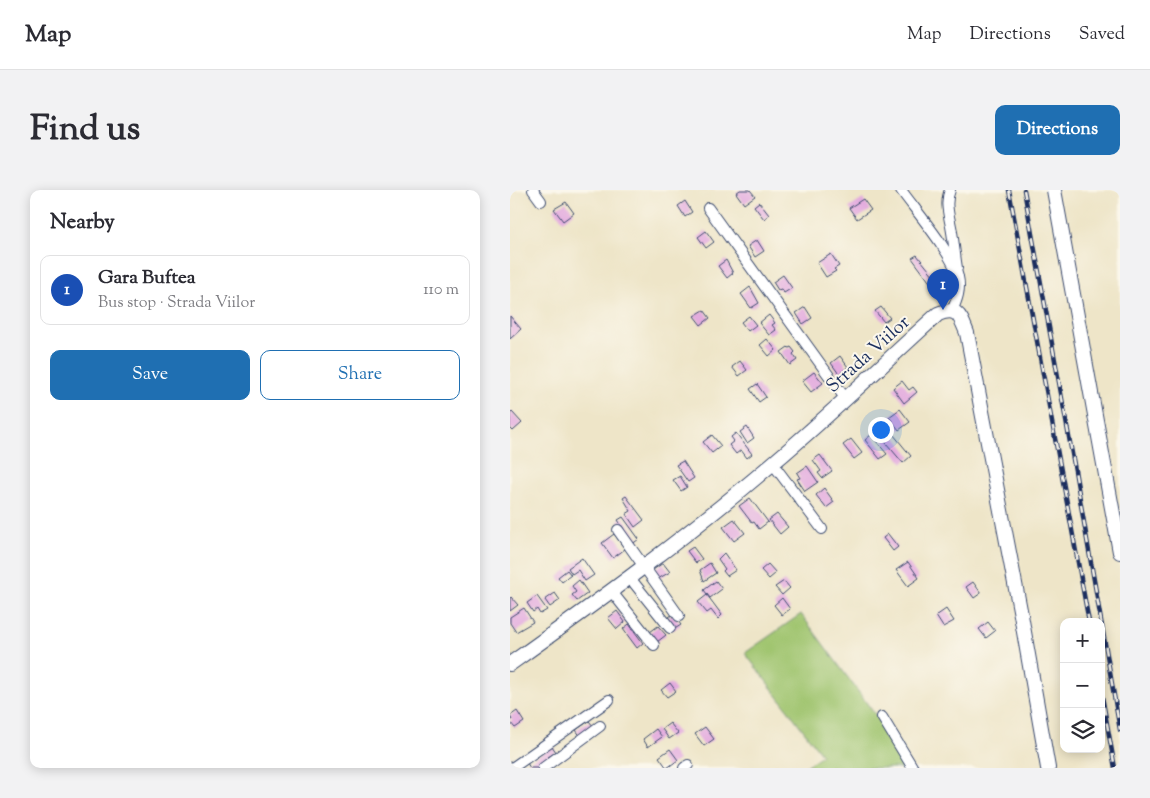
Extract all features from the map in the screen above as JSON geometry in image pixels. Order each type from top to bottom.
[{"type":"main road","points":[[1054,190],[1120,552]]},
{"type":"main road","points":[[952,311],[958,314],[967,332],[1048,768]]},
{"type":"main road","name":"Strada Viilor","points":[[510,664],[612,592],[773,464],[938,314],[952,311]]},
{"type":"street","points":[[533,190],[541,201]]},
{"type":"street","points":[[901,190],[949,258],[958,276]]},
{"type":"street","points":[[950,190],[948,212],[959,289],[952,311]]},
{"type":"street","points":[[708,208],[846,398]]},
{"type":"street","points":[[773,464],[822,528]]},
{"type":"street","points":[[618,530],[679,616]]},
{"type":"street","points":[[630,578],[670,628]]},
{"type":"street","points":[[612,592],[654,645]]},
{"type":"street","points":[[512,768],[609,700]]},
{"type":"street","points":[[882,717],[913,768]]},
{"type":"street","points":[[543,768],[600,726]]},
{"type":"green space","points":[[801,614],[877,717],[908,768],[803,768],[822,755],[745,653]]},
{"type":"building","points":[[740,190],[750,190],[755,196],[744,204],[736,193]]},
{"type":"building","points":[[863,199],[871,210],[857,219],[849,208]]},
{"type":"building","points":[[685,201],[692,212],[685,217],[678,206]]},
{"type":"building","points":[[566,202],[574,213],[563,221],[554,209]]},
{"type":"building","points":[[759,202],[769,215],[764,219],[754,206]]},
{"type":"building","points":[[706,231],[714,242],[706,248],[698,237]]},
{"type":"building","points":[[757,240],[764,251],[755,257],[748,246]]},
{"type":"building","points":[[831,254],[839,266],[834,269],[836,271],[826,277],[817,263]]},
{"type":"building","points":[[917,255],[946,291],[940,296],[912,258]]},
{"type":"building","points":[[726,260],[733,273],[727,278],[718,266]]},
{"type":"building","points":[[783,275],[792,288],[784,293],[781,289],[778,290],[773,282]]},
{"type":"building","points":[[750,287],[759,303],[751,308],[741,294]]},
{"type":"building","points":[[805,307],[812,318],[803,324],[796,313]]},
{"type":"building","points":[[881,307],[890,318],[884,322],[875,311]]},
{"type":"building","points":[[704,310],[710,318],[701,325],[694,316]]},
{"type":"building","points":[[769,315],[775,323],[772,325],[776,330],[769,335],[759,323]]},
{"type":"building","points":[[510,316],[521,329],[510,339]]},
{"type":"building","points":[[749,316],[756,325],[748,331],[741,322]]},
{"type":"building","points":[[767,339],[776,350],[769,356],[760,345]]},
{"type":"building","points":[[791,347],[795,352],[793,354],[797,360],[790,365],[781,352]]},
{"type":"building","points":[[840,356],[848,367],[839,374],[831,363]]},
{"type":"building","points":[[740,361],[747,370],[739,376],[732,367]]},
{"type":"building","points":[[814,372],[823,383],[811,392],[802,381]]},
{"type":"building","points":[[902,381],[909,390],[913,387],[917,392],[904,403],[893,388]]},
{"type":"building","points":[[757,384],[766,397],[759,402],[750,389]]},
{"type":"building","points":[[900,409],[910,422],[899,430],[889,417]]},
{"type":"building","points":[[512,412],[522,423],[513,431],[510,428],[510,414]]},
{"type":"building","points":[[884,423],[911,456],[903,463],[875,430]]},
{"type":"building","points":[[747,427],[754,438],[747,443],[740,432]]},
{"type":"building","points":[[736,433],[752,454],[747,458],[741,450],[736,454],[729,445],[734,441],[731,437]]},
{"type":"building","points":[[712,435],[721,446],[712,453],[703,442]]},
{"type":"building","points":[[871,435],[887,454],[880,459],[865,440]]},
{"type":"building","points":[[851,439],[862,453],[854,459],[843,445]]},
{"type":"building","points":[[820,455],[832,471],[822,478],[818,473],[821,471],[813,460]]},
{"type":"building","points":[[683,461],[694,478],[688,482],[676,465]]},
{"type":"building","points":[[807,466],[818,482],[805,491],[797,479],[800,478],[797,473]]},
{"type":"building","points":[[680,476],[687,487],[681,491],[673,480]]},
{"type":"building","points":[[824,488],[834,502],[826,508],[816,495]]},
{"type":"building","points":[[626,496],[644,520],[635,527],[626,514],[631,511],[623,498]]},
{"type":"building","points":[[750,498],[768,522],[759,529],[739,506]]},
{"type":"building","points":[[777,514],[788,527],[780,534],[769,520]]},
{"type":"building","points":[[623,517],[639,539],[631,545],[621,531],[624,529],[618,520]]},
{"type":"building","points":[[734,519],[745,533],[734,541],[723,527]]},
{"type":"building","points":[[614,534],[625,549],[613,558],[602,543]]},
{"type":"building","points":[[888,534],[898,547],[893,551],[883,538]]},
{"type":"building","points":[[693,547],[702,559],[696,563],[687,551]]},
{"type":"building","points":[[724,553],[736,570],[727,576],[723,571],[725,569],[718,559]]},
{"type":"building","points":[[582,558],[594,575],[585,581],[578,570],[572,574],[568,568]]},
{"type":"building","points":[[908,562],[919,578],[908,586],[896,570]]},
{"type":"building","points":[[663,563],[670,572],[656,580],[650,572]]},
{"type":"building","points":[[710,563],[716,573],[704,581],[700,570]]},
{"type":"building","points":[[768,564],[776,573],[769,579],[761,570]]},
{"type":"building","points":[[567,570],[571,575],[562,582],[558,577]]},
{"type":"building","points":[[579,580],[588,593],[577,601],[572,595],[576,592],[572,586]]},
{"type":"building","points":[[716,581],[722,589],[710,598],[704,590]]},
{"type":"building","points":[[784,581],[790,588],[782,595],[775,587]]},
{"type":"building","points":[[973,582],[981,593],[974,598],[966,587]]},
{"type":"building","points":[[555,593],[560,600],[550,607],[545,600]]},
{"type":"building","points":[[707,595],[722,615],[718,619],[711,610],[707,613],[698,602]]},
{"type":"building","points":[[537,596],[547,610],[540,614],[537,609],[533,612],[527,603]]},
{"type":"building","points":[[510,598],[518,605],[510,611]]},
{"type":"building","points":[[782,598],[790,609],[782,615],[774,605]]},
{"type":"building","points":[[524,608],[533,622],[516,632],[510,623],[510,617]]},
{"type":"building","points":[[946,609],[954,621],[943,627],[936,616]]},
{"type":"building","points":[[617,611],[625,622],[617,629],[608,618]]},
{"type":"building","points":[[673,614],[681,625],[673,630],[665,620]]},
{"type":"building","points":[[988,622],[995,631],[986,638],[979,629]]},
{"type":"building","points":[[629,624],[643,643],[637,648],[623,629]]},
{"type":"building","points":[[658,626],[666,635],[657,642],[650,632]]},
{"type":"building","points":[[670,683],[676,691],[667,697],[661,690]]},
{"type":"building","points":[[517,711],[524,722],[515,728],[510,722],[512,720],[510,716]]},
{"type":"building","points":[[589,721],[594,727],[581,737],[576,730]]},
{"type":"building","points":[[670,723],[678,733],[669,739],[662,729]]},
{"type":"building","points":[[705,727],[714,739],[704,746],[695,734]]},
{"type":"building","points":[[656,729],[662,737],[648,747],[643,739]]},
{"type":"building","points":[[552,746],[556,752],[548,757],[551,761],[537,768],[530,768],[527,763]]},
{"type":"building","points":[[670,749],[678,760],[667,768],[659,757]]},
{"type":"railway","points":[[1009,190],[1088,618]]},
{"type":"railway","points":[[1024,190],[1120,730]]},
{"type":"railway","points":[[1104,708],[1115,768]]},
{"type":"place","name":"Gara Buftea","points":[[943,310]]}]
